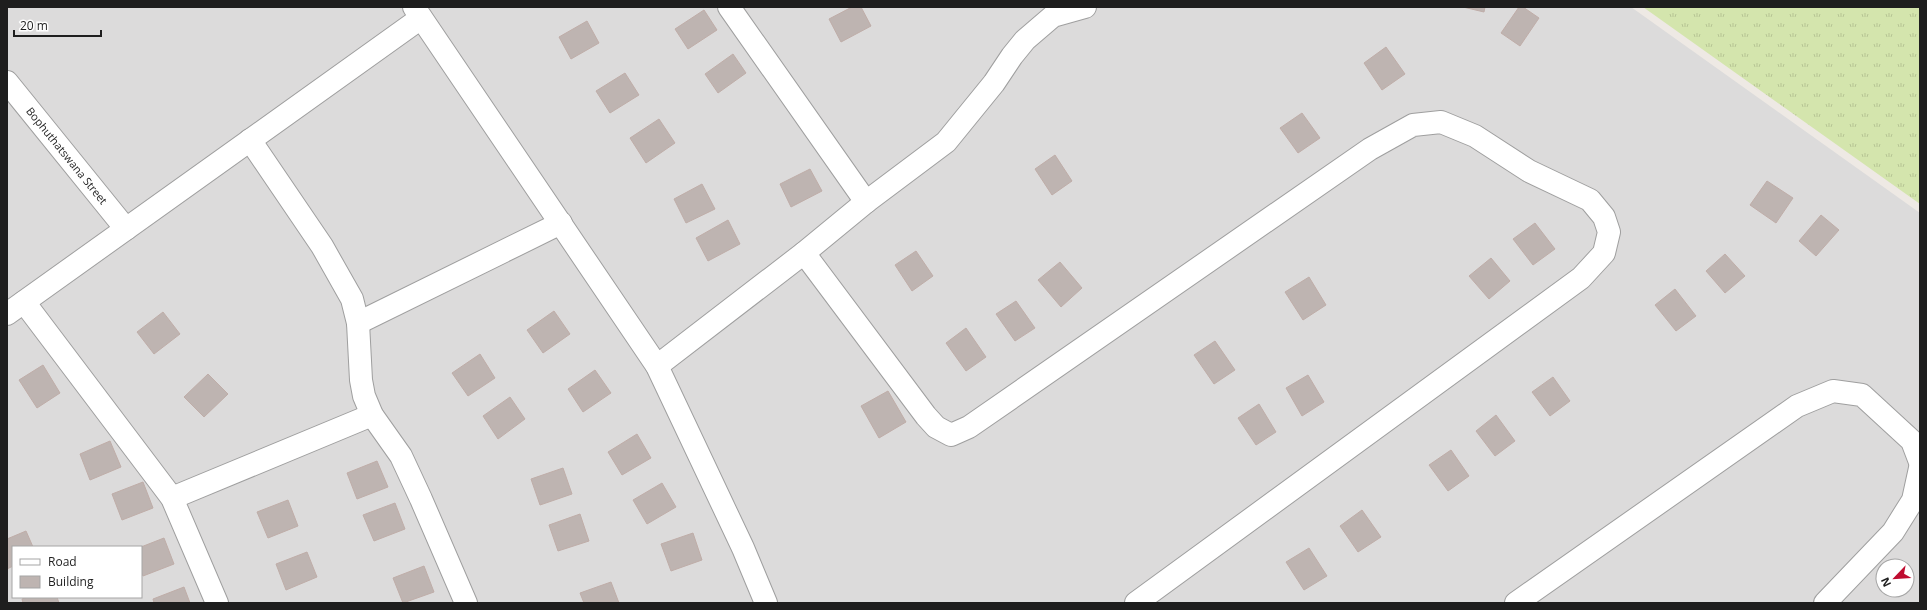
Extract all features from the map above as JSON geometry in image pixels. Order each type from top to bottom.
[{"type":"street","points":[[729,7],[866,202]]},
{"type":"street","points":[[657,366],[804,253],[866,202],[946,142],[994,83],[1012,56],[1050,12],[1085,7]]},
{"type":"street","points":[[217,603],[172,498],[15,308],[250,140],[418,13],[657,366],[743,548],[766,603]]},
{"type":"street","name":"Bophuthatswana Street","points":[[7,82],[126,230]]},
{"type":"street","points":[[804,253],[926,416],[936,428],[951,435],[976,423],[1370,149],[1413,126],[1441,122],[1475,136],[1529,171],[1590,200],[1604,217],[1609,232],[1604,253],[1581,278],[1136,603]]},
{"type":"street","points":[[250,140],[322,246],[349,292],[358,323],[361,380],[364,396],[372,415],[400,456],[422,499],[466,603]]},
{"type":"street","points":[[358,323],[561,223]]},
{"type":"street","points":[[1516,603],[1797,406],[1833,391],[1862,395],[1912,442],[1920,462]]},
{"type":"street","points":[[172,498],[372,415]]},
{"type":"street","points":[[1825,603],[1893,532],[1913,500],[1920,468]]},
{"type":"shaded area","points":[[7,7],[1631,7],[1920,213],[1920,603],[7,603]]},
{"type":"green space","points":[[1643,7],[1920,7],[1920,204]]},
{"type":"building","points":[[852,7],[861,7],[871,26],[841,42],[829,19]]},
{"type":"building","points":[[1463,7],[1485,7],[1484,12]]},
{"type":"building","points":[[1519,7],[1523,7],[1539,18],[1520,46],[1501,33]]},
{"type":"building","points":[[704,10],[717,30],[688,49],[675,29]]},
{"type":"building","points":[[587,21],[599,43],[571,59],[559,37]]},
{"type":"building","points":[[1386,47],[1405,74],[1382,90],[1364,63]]},
{"type":"building","points":[[733,54],[746,73],[718,93],[705,74]]},
{"type":"building","points":[[625,73],[639,95],[610,113],[596,91]]},
{"type":"building","points":[[1302,113],[1320,138],[1298,153],[1280,128]]},
{"type":"building","points":[[659,119],[675,143],[646,163],[630,138]]},
{"type":"building","points":[[1055,155],[1072,181],[1052,195],[1035,169]]},
{"type":"building","points":[[810,169],[822,191],[791,207],[780,184]]},
{"type":"building","points":[[1767,181],[1793,198],[1776,223],[1750,205]]},
{"type":"building","points":[[702,184],[715,209],[686,223],[674,199]]},
{"type":"building","points":[[1821,215],[1839,230],[1816,256],[1799,241]]},
{"type":"building","points":[[728,220],[740,244],[708,261],[696,238]]},
{"type":"building","points":[[1535,223],[1555,249],[1533,265],[1513,239]]},
{"type":"building","points":[[916,251],[933,276],[912,291],[895,265]]},
{"type":"building","points":[[1725,254],[1745,276],[1725,293],[1706,271]]},
{"type":"building","points":[[1491,258],[1510,281],[1489,299],[1469,276]]},
{"type":"building","points":[[1060,262],[1082,288],[1061,307],[1038,280]]},
{"type":"building","points":[[1309,277],[1326,305],[1303,320],[1285,292]]},
{"type":"building","points":[[1675,289],[1696,316],[1676,331],[1655,305]]},
{"type":"building","points":[[1016,301],[1035,328],[1015,341],[996,314]]},
{"type":"building","points":[[554,311],[570,334],[543,353],[527,330]]},
{"type":"building","points":[[163,312],[180,334],[154,354],[137,332]]},
{"type":"building","points":[[966,328],[986,357],[966,371],[946,343]]},
{"type":"building","points":[[1215,341],[1235,370],[1214,384],[1194,355]]},
{"type":"building","points":[[480,354],[495,378],[468,396],[452,373]]},
{"type":"building","points":[[43,365],[60,393],[37,408],[19,380]]},
{"type":"building","points":[[595,370],[611,393],[583,412],[568,389]]},
{"type":"building","points":[[208,374],[228,394],[204,417],[184,397]]},
{"type":"building","points":[[1308,375],[1324,402],[1302,416],[1286,388]]},
{"type":"building","points":[[1553,377],[1570,401],[1550,416],[1532,392]]},
{"type":"building","points":[[888,391],[906,422],[879,438],[861,406]]},
{"type":"building","points":[[510,397],[525,419],[498,439],[483,416]]},
{"type":"building","points":[[1259,404],[1276,432],[1256,445],[1238,418]]},
{"type":"building","points":[[1496,415],[1515,441],[1495,456],[1476,431]]},
{"type":"building","points":[[637,434],[651,458],[622,475],[608,452]]},
{"type":"building","points":[[110,441],[121,467],[90,480],[80,454]]},
{"type":"building","points":[[1451,450],[1469,476],[1448,491],[1429,465]]},
{"type":"building","points":[[377,461],[388,487],[357,499],[347,473]]},
{"type":"building","points":[[563,468],[572,494],[540,505],[531,479]]},
{"type":"building","points":[[143,482],[153,508],[122,520],[112,494]]},
{"type":"building","points":[[662,483],[676,507],[647,524],[633,500]]},
{"type":"building","points":[[288,500],[298,526],[268,538],[257,512]]},
{"type":"building","points":[[395,503],[405,529],[374,541],[363,515]]},
{"type":"building","points":[[1362,510],[1381,537],[1358,552],[1340,526]]},
{"type":"building","points":[[580,514],[589,541],[558,551],[549,525]]},
{"type":"building","points":[[26,531],[33,546],[12,546],[12,566],[7,569],[7,539]]},
{"type":"building","points":[[693,533],[702,560],[671,571],[661,544]]},
{"type":"building","points":[[164,538],[174,564],[143,576],[142,547]]},
{"type":"building","points":[[1309,548],[1327,576],[1304,590],[1286,562]]},
{"type":"building","points":[[307,552],[317,577],[286,590],[276,564]]},
{"type":"building","points":[[424,566],[434,592],[403,603],[393,578]]},
{"type":"building","points":[[611,582],[619,603],[584,603],[580,593]]},
{"type":"building","points":[[184,587],[190,603],[154,603],[153,599]]},
{"type":"building","points":[[57,598],[59,603],[23,603],[22,599]]}]
